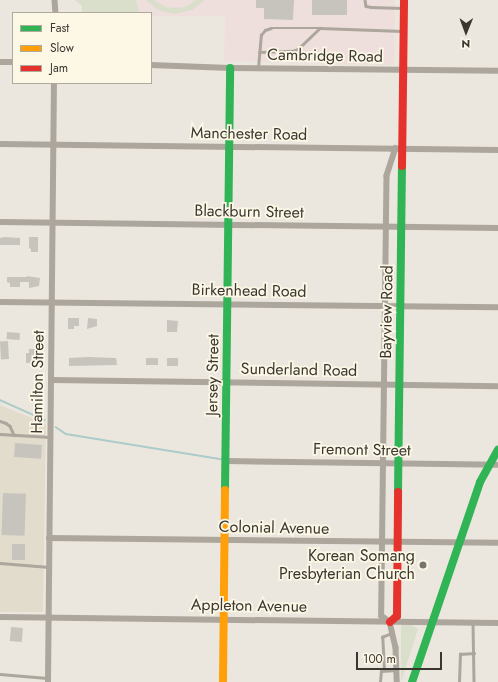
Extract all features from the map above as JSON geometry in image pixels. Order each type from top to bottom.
[{"type":"street","points":[[55,0],[56,12]]},
{"type":"street","name":"Bayview Road","points":[[390,622],[397,616],[402,306],[402,227],[399,148],[404,70],[404,4]]},
{"type":"street","points":[[0,62],[12,62]]},
{"type":"street","name":"Cambridge Road","points":[[152,64],[230,68],[498,71]]},
{"type":"street","name":"Jersey Street","points":[[223,682],[230,68]]},
{"type":"street","name":"Hamilton Street","points":[[48,680],[54,84]]},
{"type":"street","name":"Manchester Road","points":[[0,144],[498,150]]},
{"type":"street","name":"Bayview Road","points":[[397,682],[396,647],[393,632],[390,622],[382,616],[387,176],[399,148]]},
{"type":"street","name":"Blackburn Street","points":[[0,222],[498,228]]},
{"type":"street","name":"Birkenhead Road","points":[[0,302],[498,307]]},
{"type":"street","name":"Sunderland Road","points":[[51,380],[498,386]]},
{"type":"street","points":[[412,682],[480,482],[488,465],[498,450]]},
{"type":"street","name":"Fremont Street","points":[[226,461],[498,465]]},
{"type":"street","name":"Colonial Avenue","points":[[50,538],[498,543]]},
{"type":"street","name":"Appleton Avenue","points":[[0,617],[390,622],[432,621],[498,623]]},
{"type":"lane","points":[[365,0],[366,6],[371,7],[404,4]]},
{"type":"lane","points":[[258,68],[260,40],[264,30],[271,28],[404,31]]},
{"type":"lane","points":[[259,52],[293,51],[298,49],[320,28]]},
{"type":"lane","points":[[0,421],[6,422],[10,426],[14,435]]},
{"type":"lane","points":[[0,434],[50,437]]},
{"type":"lane","points":[[0,563],[49,567]]},
{"type":"lane","points":[[473,622],[474,682]]},
{"type":"lane","points":[[380,682],[381,671],[384,670],[382,637],[393,632]]},
{"type":"lane","points":[[459,682],[460,654],[474,653]]},
{"type":"lane","points":[[384,670],[397,670]]},
{"type":"lane","points":[[0,674],[48,680]]},
{"type":"shaded area","points":[[136,0],[395,0],[394,65],[224,61],[225,16],[152,16],[152,12],[139,12]]},
{"type":"shaded area","points":[[0,405],[46,424],[43,612],[0,612]]},
{"type":"green space","points":[[75,0],[136,0],[139,12],[82,12],[82,6]]},
{"type":"green space","points":[[146,0],[154,0],[166,7],[175,8],[185,7],[196,0],[205,0],[192,10],[175,14],[158,10]]},
{"type":"green space","points":[[403,624],[410,624],[418,629],[401,682],[401,626]]},
{"type":"building","points":[[256,0],[294,0],[293,20],[264,19],[264,8],[256,8]]},
{"type":"building","points":[[312,0],[347,0],[347,15],[312,15]]},
{"type":"building","points":[[29,237],[38,237],[38,252],[31,252],[31,249],[29,248]]},
{"type":"building","points":[[0,238],[20,238],[20,245],[0,245]]},
{"type":"building","points":[[27,276],[40,278],[39,286],[29,288],[29,282],[20,282],[20,287],[10,287],[10,283],[7,282],[7,277]]},
{"type":"building","points":[[68,318],[79,318],[79,326],[74,326],[74,329],[68,329]]},
{"type":"building","points":[[88,318],[97,319],[97,326],[87,329]]},
{"type":"building","points":[[167,320],[178,321],[177,332],[167,332]]},
{"type":"building","points":[[7,332],[20,333],[19,340],[7,339]]},
{"type":"building","points":[[0,341],[8,341],[9,359],[1,359]]},
{"type":"building","points":[[29,349],[36,349],[34,363],[26,363],[26,353],[29,353]]},
{"type":"building","points":[[69,358],[116,358],[117,365],[69,366]]},
{"type":"building","points":[[146,358],[158,358],[158,365],[146,365]]},
{"type":"building","points":[[167,358],[178,358],[178,366],[167,366]]},
{"type":"building","points":[[15,443],[42,445],[41,459],[14,457]]},
{"type":"building","points":[[3,493],[26,494],[25,536],[2,535]]},
{"type":"building","points":[[12,544],[25,544],[25,560],[12,560]]},
{"type":"building","points":[[11,627],[23,628],[22,642],[10,641]]},
{"type":"waterway","points":[[0,400],[45,420]]},
{"type":"waterway","points":[[56,427],[66,434],[221,459]]},
{"type":"traffic: fast","points":[[225,490],[230,68]]},
{"type":"traffic: fast","points":[[398,492],[402,166]]},
{"type":"traffic: fast","points":[[412,682],[480,482],[498,450]]},
{"type":"traffic: slow","points":[[223,682],[225,490]]},
{"type":"traffic: jam","points":[[402,166],[404,0]]},
{"type":"traffic: jam","points":[[390,622],[397,616],[398,492]]},
{"type":"place","name":"Korean Somang Presbyterian Church","points":[[423,565]]}]
